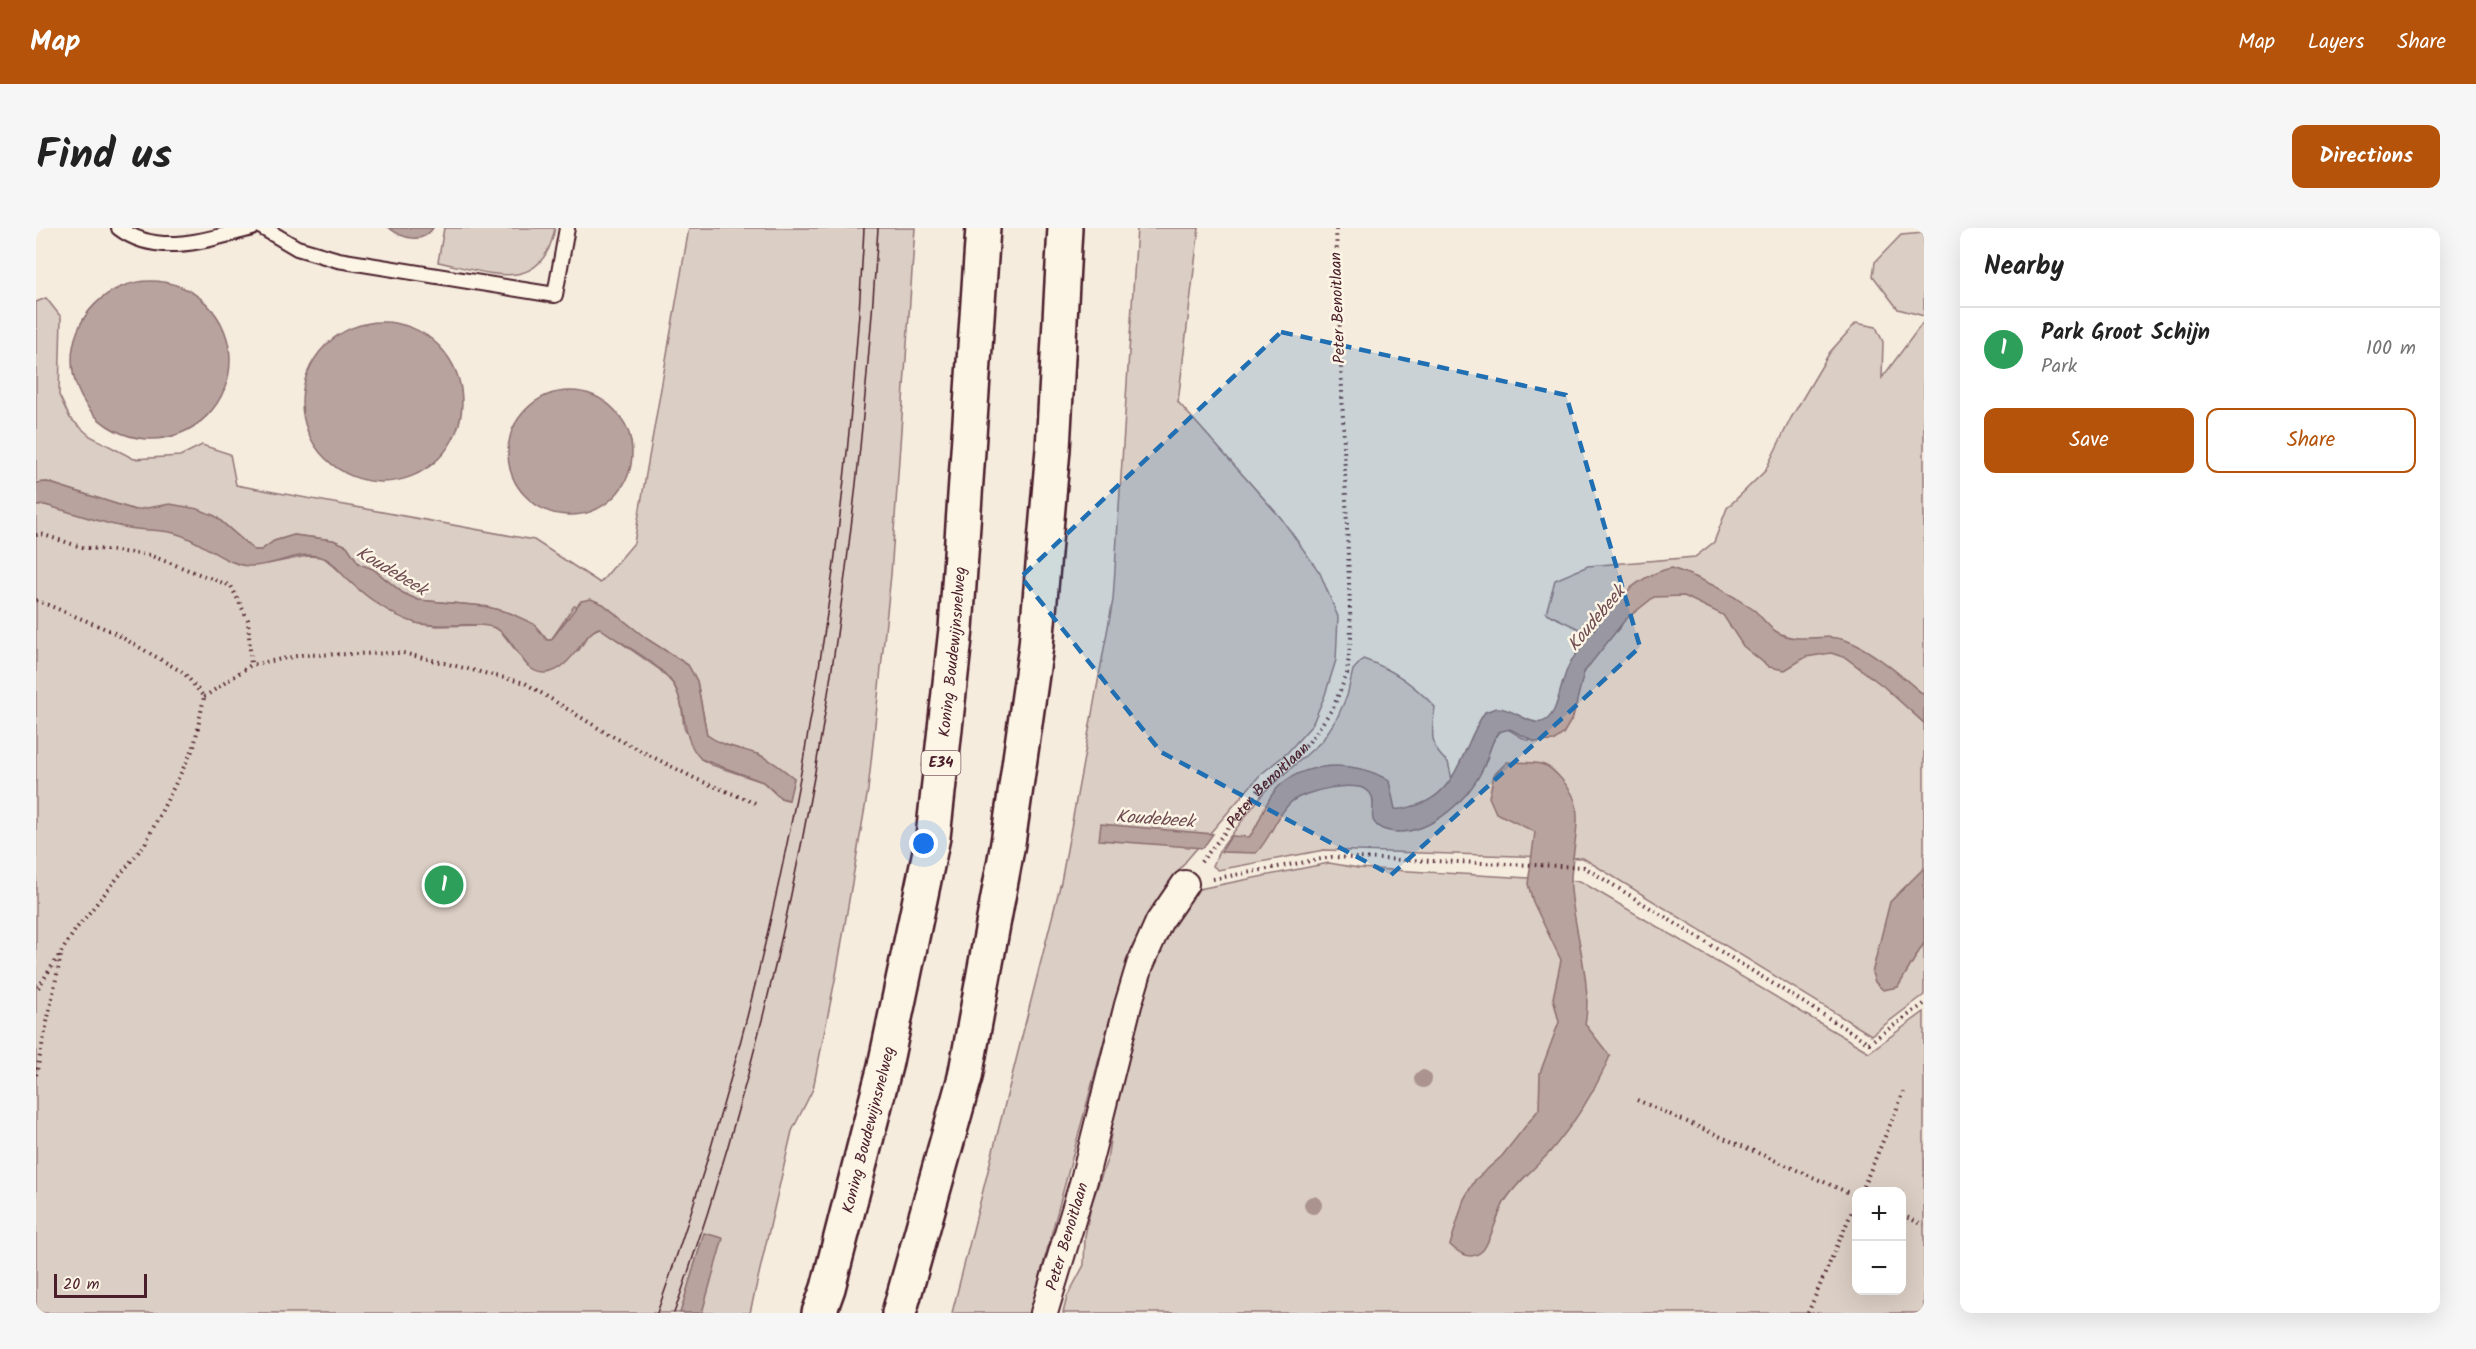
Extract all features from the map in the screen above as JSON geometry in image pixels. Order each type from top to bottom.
[{"type":"highway","name":"Koning Boudewijnsnelweg","points":[[819,1313],[828,1288],[885,1066],[933,837],[956,629],[983,228]]},
{"type":"highway","points":[[900,1313],[965,1077],[1008,843],[1036,646],[1053,449],[1065,228]]},
{"type":"street","name":"Peter Benoitlaan","points":[[1044,1313],[1084,1180],[1140,965],[1159,922],[1185,884]]},
{"type":"lane","points":[[119,228],[147,240],[172,246],[252,228]]},
{"type":"lane","points":[[263,228],[297,248],[338,260],[555,295],[567,228]]},
{"type":"path","name":"Peter Benoitlaan","points":[[1185,884],[1257,792],[1307,745],[1333,708],[1347,674],[1351,637],[1335,228]]},
{"type":"path","points":[[36,535],[41,534],[81,547],[149,555],[231,586],[248,620],[251,665]]},
{"type":"path","points":[[36,600],[111,631],[184,673],[204,697]]},
{"type":"path","points":[[36,991],[76,929],[145,844],[194,747],[204,697],[251,665],[302,655],[403,653],[525,683],[608,734],[696,779],[758,804]]},
{"type":"path","points":[[1185,884],[1332,857],[1584,867],[1869,1043],[1924,1004]]},
{"type":"path","points":[[36,1075],[61,952]]},
{"type":"path","points":[[1863,1187],[1904,1092]]},
{"type":"path","points":[[1637,1100],[1852,1194]]},
{"type":"path","points":[[1808,1313],[1852,1213]]},
{"type":"path","points":[[1906,1217],[1924,1225]]},
{"type":"highlighted area","points":[[1281,332],[1566,395],[1640,647],[1391,875],[1161,752],[1021,577]]},
{"type":"shaded area","points":[[389,228],[433,228],[423,237],[412,238],[400,235]]},
{"type":"shaded area","points":[[444,228],[555,228],[548,250],[538,264],[525,272],[510,275],[476,271],[438,262]]},
{"type":"shaded area","points":[[689,228],[915,228],[891,575],[868,790],[837,970],[813,1089],[792,1131],[750,1313],[36,1313],[36,506],[45,505],[172,532],[268,564],[307,556],[323,557],[367,595],[397,615],[416,623],[437,626],[486,625],[499,629],[528,666],[579,650],[590,632],[600,628],[660,670],[674,685],[681,701],[684,728],[701,759],[763,782],[780,798],[788,800],[794,778],[760,755],[718,743],[707,735],[697,681],[688,665],[647,639],[603,604],[574,606],[551,640],[547,640],[539,630],[510,613],[484,606],[418,600],[403,593],[373,569],[359,564],[347,546],[333,540],[294,535],[274,541],[261,550],[254,550],[215,516],[135,510],[47,482],[36,483],[36,302],[46,298],[61,317],[59,395],[70,418],[90,436],[134,459],[180,456],[202,445],[230,454],[236,485],[534,540],[600,583],[634,543]]},
{"type":"shaded area","points":[[1137,228],[1199,228],[1178,402],[1281,518],[1320,573],[1338,617],[1336,660],[1325,695],[1312,725],[1287,753],[1260,775],[1186,861],[1160,898],[1133,945],[1113,1007],[1030,1313],[952,1313],[1061,882],[1113,600]]},
{"type":"shaded area","points":[[1924,233],[1924,316],[1898,309],[1873,276],[1875,262],[1901,235]]},
{"type":"shaded area","points":[[151,281],[181,287],[195,294],[207,304],[217,316],[224,330],[230,360],[224,390],[217,404],[207,416],[195,426],[181,433],[151,439],[121,433],[107,426],[95,416],[85,404],[78,390],[72,360],[78,330],[85,316],[95,304],[107,294],[121,287]]},
{"type":"shaded area","points":[[1924,321],[1924,695],[1910,684],[1884,686],[1924,723],[1924,995],[1871,1035],[1583,858],[1324,850],[1218,870],[1213,866],[1219,851],[1264,792],[1322,741],[1337,718],[1347,696],[1353,670],[1363,659],[1384,667],[1402,678],[1435,707],[1434,744],[1437,751],[1448,762],[1453,784],[1463,795],[1481,772],[1496,736],[1506,728],[1526,740],[1553,741],[1562,733],[1571,718],[1579,684],[1587,668],[1600,649],[1621,626],[1579,629],[1546,613],[1555,580],[1588,566],[1695,557],[1714,542],[1727,508],[1765,471],[1791,418],[1830,352],[1856,323],[1876,327],[1883,342],[1882,378]]},
{"type":"shaded area","points":[[382,322],[413,328],[438,346],[456,371],[462,402],[456,433],[438,458],[413,476],[382,482],[351,476],[326,458],[308,433],[302,402],[308,371],[326,346],[351,328]]},
{"type":"shaded area","points":[[570,391],[594,395],[614,409],[628,429],[632,453],[628,477],[614,497],[594,511],[570,515],[546,511],[526,497],[512,477],[508,453],[512,429],[526,409],[546,395]]},
{"type":"shaded area","points":[[47,482],[135,510],[170,504],[198,509],[215,516],[254,550],[261,550],[274,541],[294,535],[333,540],[347,546],[359,564],[373,569],[403,593],[418,600],[484,606],[510,613],[534,624],[547,640],[551,640],[581,601],[591,599],[603,604],[647,639],[688,665],[697,681],[707,735],[725,744],[762,756],[794,778],[789,800],[781,798],[763,782],[701,759],[690,742],[678,694],[668,677],[600,628],[589,635],[564,665],[546,673],[538,672],[525,662],[509,640],[497,629],[480,625],[425,625],[407,620],[387,610],[369,597],[327,559],[306,555],[257,566],[238,564],[193,540],[174,533],[130,528],[45,505],[36,506],[36,483]]},
{"type":"shaded area","points":[[1672,568],[1735,597],[1754,610],[1774,630],[1785,636],[1837,638],[1865,650],[1924,695],[1924,723],[1883,686],[1846,658],[1831,653],[1806,657],[1785,670],[1769,667],[1743,646],[1723,615],[1684,596],[1654,597],[1625,620],[1584,672],[1573,717],[1563,734],[1553,741],[1535,742],[1510,729],[1498,732],[1484,766],[1470,790],[1449,811],[1436,820],[1410,831],[1386,830],[1377,826],[1373,820],[1373,799],[1370,793],[1364,789],[1343,786],[1306,794],[1290,803],[1256,853],[1221,852],[1231,836],[1249,837],[1270,798],[1285,781],[1313,769],[1345,766],[1376,774],[1389,781],[1395,809],[1407,808],[1429,800],[1450,780],[1485,712],[1495,708],[1506,709],[1535,722],[1542,722],[1548,718],[1554,710],[1571,661],[1602,618],[1626,592],[1639,582],[1655,573]]},
{"type":"shaded area","points":[[1507,762],[1535,763],[1548,767],[1561,779],[1574,798],[1577,819],[1571,889],[1587,992],[1585,1024],[1610,1056],[1598,1082],[1567,1131],[1510,1194],[1502,1206],[1482,1251],[1470,1256],[1450,1245],[1464,1199],[1475,1180],[1502,1156],[1539,1109],[1540,1073],[1559,1022],[1553,998],[1561,960],[1533,902],[1528,884],[1535,832],[1496,813],[1489,797],[1494,775]]},
{"type":"shaded area","points":[[1101,824],[1213,834],[1203,848],[1099,840]]},
{"type":"shaded area","points":[[1329,863],[1358,868],[1580,881],[1869,1052],[1924,1012],[1924,1313],[1063,1313],[1067,1297],[1084,1265],[1085,1236],[1092,1202],[1107,1160],[1114,1114],[1110,1111],[1131,1022],[1167,931],[1194,890]]},
{"type":"shaded area","points":[[1924,868],[1924,943],[1898,987],[1883,990],[1875,982],[1872,973],[1890,902]]},
{"type":"shaded area","points":[[704,1233],[723,1238],[702,1313],[680,1313]]},
{"type":"tram line","points":[[657,1313],[700,1182],[739,1049],[772,914],[800,778],[823,642],[841,504],[855,366],[864,228]]},
{"type":"tram line","points":[[674,1313],[717,1181],[755,1048],[787,914],[814,778],[836,641],[854,504],[868,366],[878,228]]},
{"type":"place","name":"Park Groot Schijn","points":[[444,885]]},
{"type":"water label","name":"Koudebeek","points":[[391,572]]},
{"type":"water label","name":"Koudebeek","points":[[1597,619]]},
{"type":"water label","name":"Koudebeek","points":[[1155,820]]}]
